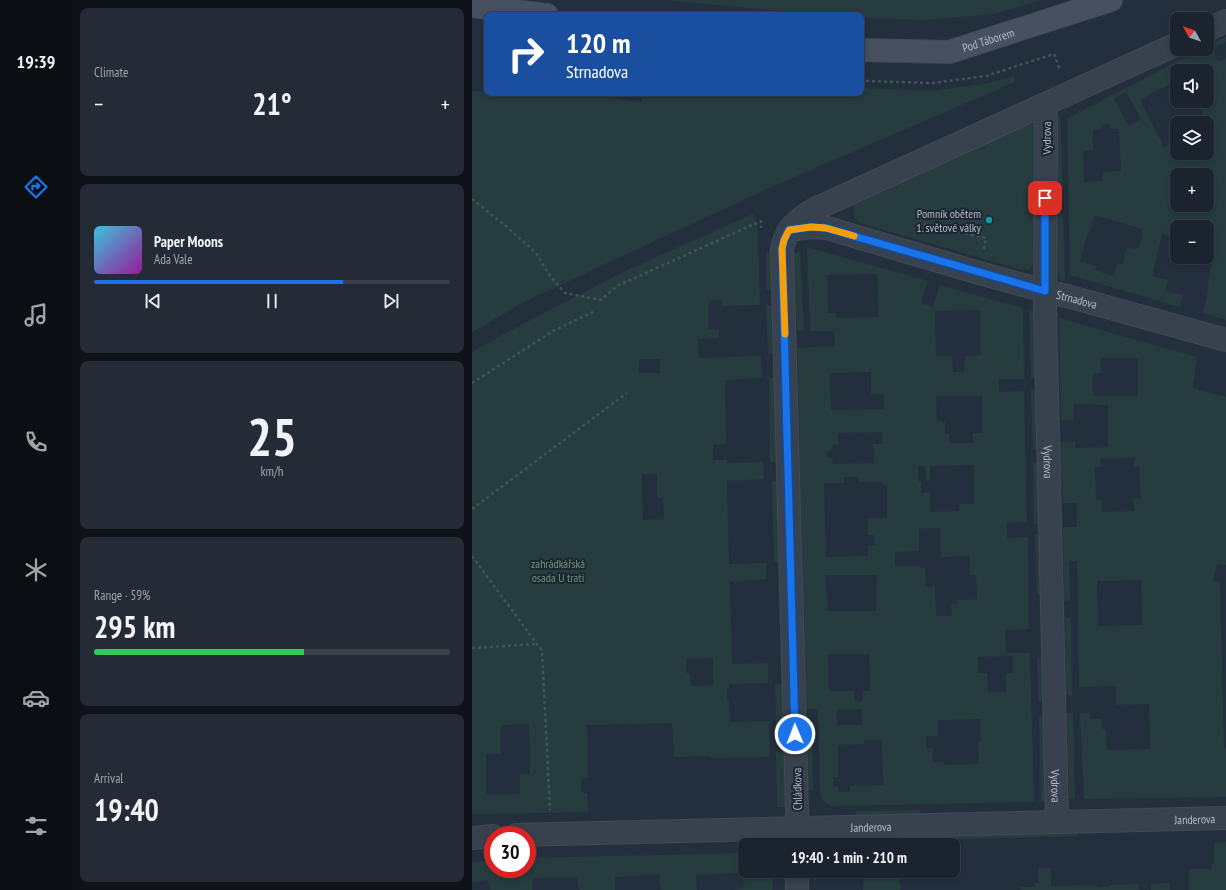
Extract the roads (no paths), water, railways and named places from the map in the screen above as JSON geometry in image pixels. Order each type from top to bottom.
[{"type":"main road","name":"Pod Táborem","points":[[864,50],[949,52],[1111,0]]},
{"type":"main road","points":[[472,6],[522,12]]},
{"type":"street","points":[[1214,27],[1226,21]]},
{"type":"street","name":"Vydrova","points":[[789,230],[800,218],[813,210],[1170,47]]},
{"type":"street","name":"Vydrova","points":[[1046,104],[1045,291],[1057,821]]},
{"type":"street","name":"Strnadova","points":[[789,230],[811,227],[826,228],[979,273],[1226,340]]},
{"type":"street","name":"Chládkova","points":[[789,230],[784,240],[782,249],[797,837]]},
{"type":"street","name":"Janderova","points":[[536,834],[797,837],[1057,821],[1226,818]]},
{"type":"street","points":[[472,838],[484,837]]},
{"type":"street","points":[[797,878],[798,890]]},
{"type":"place","name":"Pomník obětem 1. světové války","points":[[989,220]]},
{"type":"park label","name":"zahrádkářská osada U trati","points":[[558,570]]}]
